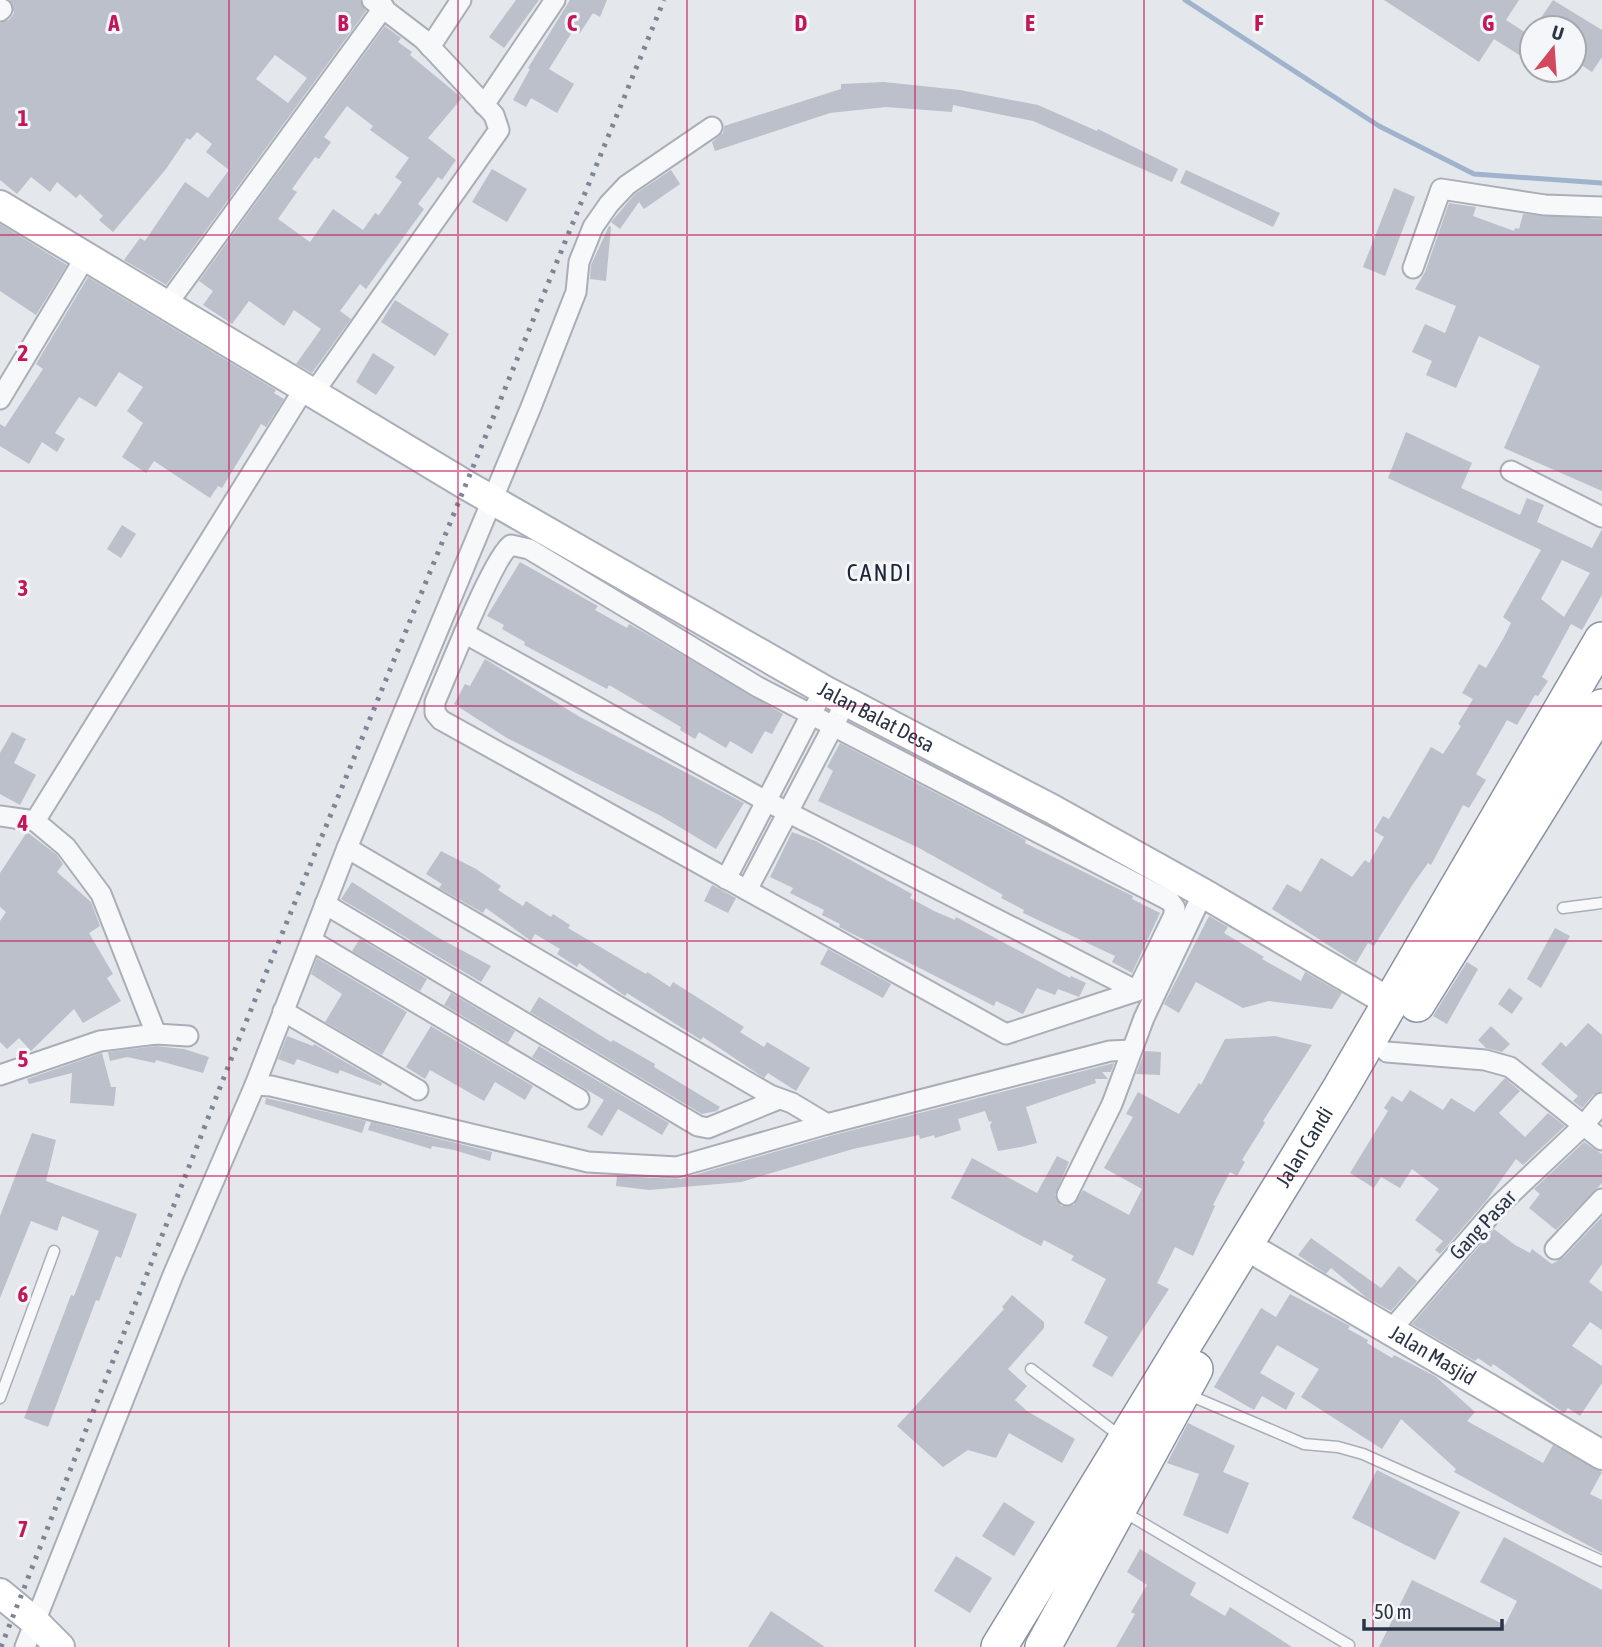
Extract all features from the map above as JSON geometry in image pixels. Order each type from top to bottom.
[{"type":"highway","name":"Jalan Candi","points":[[1011,1643],[1124,1440],[1391,1003],[1602,640]]},
{"type":"highway","name":"Jalan Candi","points":[[1044,1647],[1181,1392],[1262,1255],[1602,707]]},
{"type":"street","points":[[430,47],[461,0]]},
{"type":"street","points":[[484,105],[555,0]]},
{"type":"street","points":[[35,821],[308,392],[496,136],[498,122],[430,47],[378,4],[168,303]]},
{"type":"street","points":[[29,1634],[173,1275],[267,1054],[347,848],[576,292],[579,262],[593,227],[627,185],[712,127]]},
{"type":"street","points":[[1413,268],[1441,189],[1545,205],[1602,207]]},
{"type":"street","name":"Jalan Balat Desa","points":[[0,205],[168,303],[364,426],[491,499],[828,708],[1052,809],[1391,1003]]},
{"type":"street","points":[[0,398],[86,256]]},
{"type":"street","points":[[1511,471],[1602,517]]},
{"type":"street","points":[[521,547],[758,687],[828,708],[1173,904],[1173,917],[1137,991],[1006,1034],[438,717],[435,713],[435,702],[464,633],[506,548],[521,547]]},
{"type":"street","points":[[464,633],[764,800],[1137,991]]},
{"type":"street","points":[[726,879],[764,800],[828,708]]},
{"type":"street","points":[[747,890],[789,812],[828,708]]},
{"type":"street","points":[[0,816],[35,821],[66,848],[101,894],[153,1026]]},
{"type":"street","points":[[347,848],[820,1120]]},
{"type":"street","points":[[1067,1195],[1112,1104],[1144,1018],[1203,893]]},
{"type":"street","points":[[325,904],[698,1126],[708,1128],[785,1101]]},
{"type":"street","points":[[312,941],[579,1099]]},
{"type":"street","points":[[284,1011],[418,1090]]},
{"type":"street","points":[[0,1075],[153,1026],[188,1036]]},
{"type":"street","points":[[255,1083],[588,1162],[620,1166],[677,1167],[820,1120],[1133,1047]]},
{"type":"street","points":[[1387,1052],[1497,1062],[1510,1067],[1602,1140]]},
{"type":"street","name":"Gang Pasar","points":[[1390,1331],[1497,1208],[1583,1126],[1602,1103]]},
{"type":"street","points":[[1555,1249],[1602,1199]]},
{"type":"street","name":"Jalan Masjid","points":[[1262,1255],[1602,1455]]},
{"type":"street","points":[[0,1593],[29,1634],[60,1647]]},
{"type":"lane","points":[[1563,908],[1602,903]]},
{"type":"lane","points":[[0,1398],[54,1251]]},
{"type":"lane","points":[[1031,1369],[1124,1440]]},
{"type":"lane","points":[[1181,1392],[1304,1444],[1338,1447],[1363,1454],[1602,1561]]},
{"type":"lane","points":[[1119,1509],[1349,1645]]},
{"type":"building","points":[[10,0],[360,0],[366,11],[166,285],[124,260],[140,238],[145,241],[185,182],[208,198],[229,170],[206,152],[212,144],[197,132],[190,140],[187,138],[166,169],[113,232],[99,220],[103,216],[80,194],[76,198],[57,182],[50,192],[31,177],[17,194],[0,180],[0,23],[9,20],[14,13]],"holes":[[[275,55],[307,78],[288,103],[256,79]]]},
{"type":"building","points":[[516,0],[539,0],[504,48],[489,37]]},
{"type":"building","points":[[570,0],[607,0],[600,17],[593,13],[580,33],[574,29],[549,69],[574,84],[557,113],[531,98],[526,107],[513,100],[530,69],[528,68]]},
{"type":"building","points":[[1384,0],[1519,0],[1506,20],[1518,28],[1518,54],[1494,39],[1479,62]]},
{"type":"building","points":[[1553,0],[1576,14],[1544,14]]},
{"type":"building","points":[[1588,21],[1602,30],[1602,57],[1592,72],[1588,69]]},
{"type":"building","points":[[385,26],[401,38],[398,42],[412,52],[410,55],[462,98],[428,138],[456,160],[442,180],[438,177],[418,204],[424,209],[366,289],[360,284],[340,311],[351,319],[312,373],[296,364],[321,329],[294,310],[284,326],[249,301],[232,324],[203,305],[213,291],[199,281]],"holes":[[[347,106],[373,126],[370,130],[409,158],[395,177],[402,182],[379,215],[375,213],[363,230],[333,209],[310,242],[278,219],[297,192],[292,189],[315,157],[319,159],[331,142],[324,137]]]},
{"type":"building","points":[[884,82],[960,90],[1038,105],[1097,131],[1098,129],[1178,169],[1172,182],[1033,121],[953,105],[952,112],[886,107],[830,113],[715,151],[712,142],[723,133],[724,126],[841,89],[841,84]]},
{"type":"building","points":[[492,169],[527,189],[507,222],[472,202]]},
{"type":"building","points":[[671,170],[680,184],[644,209],[639,202],[620,229],[611,222],[635,194]]},
{"type":"building","points":[[1186,170],[1280,213],[1273,227],[1180,183]]},
{"type":"building","points":[[1394,188],[1415,197],[1385,276],[1363,267]]},
{"type":"building","points":[[1449,203],[1476,207],[1473,216],[1514,231],[1515,228],[1519,229],[1523,214],[1602,219],[1602,491],[1504,448],[1540,366],[1479,336],[1456,388],[1426,375],[1432,361],[1412,352],[1425,324],[1445,333],[1456,306],[1415,289],[1425,272]]},
{"type":"building","points":[[0,224],[67,265],[36,315],[0,291]]},
{"type":"building","points":[[609,226],[606,281],[590,279],[591,265]]},
{"type":"building","points":[[88,277],[276,390],[274,393],[284,399],[266,427],[261,424],[222,488],[218,486],[210,498],[154,461],[146,473],[122,457],[143,423],[127,411],[143,387],[119,372],[96,407],[79,397],[55,433],[65,439],[57,452],[42,442],[29,464],[0,446],[0,424],[5,427],[43,369],[36,364]]},
{"type":"building","points":[[395,300],[449,334],[435,356],[381,322]]},
{"type":"building","points":[[373,353],[395,367],[376,395],[356,382]]},
{"type":"building","points":[[1406,432],[1472,463],[1461,488],[1520,515],[1527,498],[1544,505],[1537,522],[1592,548],[1602,529],[1602,595],[1582,630],[1571,624],[1542,677],[1548,681],[1538,696],[1535,695],[1517,725],[1507,720],[1476,774],[1486,780],[1469,808],[1463,805],[1431,865],[1428,863],[1413,884],[1374,946],[1368,943],[1356,963],[1272,909],[1287,884],[1301,892],[1321,858],[1352,877],[1365,860],[1369,863],[1384,837],[1374,831],[1383,816],[1389,819],[1431,747],[1443,754],[1461,726],[1458,724],[1473,699],[1462,693],[1479,664],[1486,668],[1503,639],[1511,623],[1503,617],[1541,550],[1388,478]],"holes":[[[1562,560],[1590,573],[1564,617],[1541,599]]]},
{"type":"building","points":[[122,525],[136,534],[121,558],[107,549]]},
{"type":"building","points":[[520,562],[598,606],[595,610],[627,628],[629,624],[783,714],[772,734],[765,731],[752,754],[730,741],[726,748],[699,732],[695,739],[680,730],[681,727],[609,685],[607,689],[524,645],[525,642],[502,629],[504,625],[487,616]]},
{"type":"building","points":[[485,659],[580,717],[744,803],[716,849],[661,816],[507,738],[454,704],[465,684],[470,686]]},
{"type":"building","points":[[12,732],[26,739],[14,763],[36,775],[20,805],[0,794],[0,753]]},
{"type":"building","points":[[840,743],[1026,840],[1025,843],[1133,896],[1132,899],[1160,913],[1132,973],[1112,962],[1115,956],[1023,913],[1024,910],[1001,898],[1003,895],[919,848],[818,801],[833,771],[827,767]]},
{"type":"building","points":[[27,832],[57,855],[63,864],[57,872],[91,902],[100,926],[89,933],[113,974],[107,978],[121,1001],[83,1023],[74,1009],[31,1051],[19,1038],[7,1049],[0,1042],[0,921],[6,912],[0,907],[0,873]]},
{"type":"building","points":[[792,832],[816,841],[912,894],[910,898],[934,911],[955,920],[956,917],[1070,978],[1071,976],[1086,983],[1079,997],[1058,989],[1055,995],[1037,988],[1023,1014],[996,1001],[994,1006],[839,927],[840,924],[822,915],[824,910],[790,893],[793,888],[770,877]]},
{"type":"building","points":[[441,851],[476,869],[501,886],[498,890],[523,906],[526,901],[551,917],[553,914],[570,925],[568,928],[646,974],[647,972],[670,987],[673,982],[744,1027],[740,1032],[764,1047],[767,1042],[810,1068],[796,1091],[768,1073],[764,1078],[703,1037],[701,1040],[627,993],[625,996],[579,963],[577,967],[557,954],[560,949],[535,934],[531,941],[486,908],[483,913],[439,888],[442,884],[426,874]]},
{"type":"building","points":[[352,882],[437,937],[491,966],[481,982],[341,899]]},
{"type":"building","points":[[712,885],[736,898],[728,913],[704,901]]},
{"type":"building","points":[[1209,916],[1228,927],[1224,933],[1264,957],[1262,959],[1301,981],[1305,972],[1342,993],[1332,1009],[1269,1001],[1243,1008],[1196,982],[1179,1013],[1164,1004]]},
{"type":"building","points":[[1555,928],[1570,936],[1541,988],[1527,979]]},
{"type":"building","points":[[360,939],[427,979],[420,991],[352,951]]},
{"type":"building","points":[[828,949],[891,984],[883,998],[820,964]]},
{"type":"building","points":[[317,958],[407,1012],[382,1055],[325,1022],[342,994],[311,974]]},
{"type":"building","points":[[1467,962],[1478,969],[1447,1024],[1433,1016]]},
{"type":"building","points":[[1509,988],[1523,998],[1512,1014],[1498,1004]]},
{"type":"building","points":[[451,993],[515,1031],[508,1043],[444,1005]]},
{"type":"building","points":[[539,997],[611,1042],[613,1040],[655,1064],[654,1067],[720,1107],[717,1111],[702,1114],[530,1012]]},
{"type":"building","points":[[1588,1023],[1602,1035],[1602,1091],[1593,1095],[1582,1108],[1573,1101],[1578,1096],[1541,1064],[1561,1042],[1566,1047]]},
{"type":"building","points":[[431,1026],[533,1086],[525,1100],[495,1082],[484,1101],[430,1070],[425,1079],[406,1067]]},
{"type":"building","points":[[1491,1026],[1510,1044],[1502,1052],[1486,1048],[1478,1040]]},
{"type":"building","points":[[287,1036],[313,1046],[314,1044],[382,1083],[381,1086],[340,1070],[338,1074],[297,1059],[294,1065],[278,1059]]},
{"type":"building","points":[[1275,1036],[1312,1045],[1263,1121],[1265,1123],[1242,1160],[1245,1162],[1237,1176],[1230,1172],[1213,1205],[1215,1206],[1193,1256],[1175,1247],[1157,1283],[1169,1289],[1112,1377],[1092,1366],[1108,1337],[1084,1323],[1106,1279],[1071,1260],[1074,1256],[1044,1240],[1041,1246],[951,1198],[972,1158],[1037,1193],[1057,1156],[1069,1162],[1055,1195],[1061,1206],[1074,1205],[1083,1190],[1129,1215],[1142,1189],[1104,1168],[1133,1117],[1126,1114],[1138,1092],[1179,1114],[1199,1083],[1201,1085],[1225,1039]]},
{"type":"building","points":[[156,1046],[184,1049],[209,1057],[203,1073],[156,1060],[155,1063],[127,1057],[110,1061],[108,1052]]},
{"type":"building","points":[[539,1046],[669,1123],[662,1135],[618,1109],[602,1136],[587,1127],[604,1100],[532,1057]]},
{"type":"building","points":[[1145,1051],[1161,1052],[1160,1075],[1136,1074]]},
{"type":"building","points":[[102,1053],[111,1087],[116,1087],[114,1106],[70,1103],[72,1073],[29,1084],[27,1079]]},
{"type":"building","points":[[1114,1063],[1111,1072],[1102,1072],[1108,1079],[1095,1079],[1096,1083],[1026,1107],[1037,1143],[1021,1147],[998,1151],[990,1126],[992,1121],[989,1122],[985,1111],[958,1119],[961,1130],[935,1138],[934,1135],[920,1139],[919,1135],[853,1149],[741,1182],[649,1190],[616,1186],[617,1176],[680,1179],[830,1136]]},
{"type":"building","points":[[1505,1078],[1520,1091],[1499,1113],[1525,1137],[1548,1113],[1565,1126],[1523,1165],[1516,1159],[1486,1201],[1440,1254],[1435,1250],[1443,1241],[1415,1220],[1439,1189],[1412,1169],[1400,1188],[1381,1177],[1374,1188],[1350,1173],[1388,1111],[1384,1108],[1392,1096],[1402,1102],[1410,1090],[1443,1110],[1451,1098],[1474,1112]]},
{"type":"building","points":[[266,1098],[366,1121],[362,1133],[265,1104]]},
{"type":"building","points":[[371,1122],[492,1152],[490,1161],[454,1150],[432,1146],[431,1149],[368,1130]]},
{"type":"building","points":[[32,1133],[56,1140],[46,1181],[137,1214],[121,1258],[116,1256],[99,1301],[96,1300],[48,1427],[24,1418],[71,1295],[74,1296],[99,1231],[62,1216],[57,1231],[31,1221],[0,1298],[0,1216]]},
{"type":"building","points":[[1584,1142],[1602,1154],[1602,1183],[1556,1230],[1529,1208],[1540,1194],[1534,1189]]},
{"type":"building","points":[[1602,1217],[1602,1264],[1589,1282],[1602,1292],[1602,1330],[1590,1322],[1572,1346],[1602,1366],[1602,1383],[1580,1416],[1568,1408],[1564,1413],[1493,1364],[1491,1367],[1478,1358],[1475,1361],[1412,1324],[1494,1229],[1515,1245],[1530,1253],[1532,1249],[1552,1264],[1564,1257]]},
{"type":"building","points":[[1311,1238],[1381,1288],[1399,1266],[1417,1281],[1391,1311],[1367,1298],[1331,1268],[1326,1274],[1298,1255]]},
{"type":"building","points":[[1290,1294],[1350,1326],[1348,1329],[1392,1358],[1394,1355],[1435,1376],[1475,1412],[1467,1421],[1543,1463],[1553,1445],[1602,1472],[1590,1494],[1602,1500],[1602,1553],[1454,1472],[1456,1469],[1401,1419],[1382,1449],[1301,1397],[1319,1369],[1277,1345],[1260,1373],[1295,1393],[1286,1410],[1262,1396],[1254,1410],[1214,1387],[1261,1308],[1276,1317]]},
{"type":"building","points":[[1012,1295],[1044,1322],[1044,1328],[1008,1369],[1027,1386],[1015,1400],[1027,1411],[1075,1439],[1062,1463],[1009,1433],[996,1458],[968,1450],[943,1467],[897,1426],[1004,1309],[1002,1307]]},
{"type":"building","points":[[1188,1423],[1235,1446],[1223,1472],[1249,1483],[1228,1534],[1183,1515],[1199,1474],[1167,1463]]},
{"type":"building","points":[[1377,1470],[1460,1512],[1435,1560],[1352,1518]]},
{"type":"building","points":[[1004,1502],[1035,1522],[1014,1556],[982,1536]]},
{"type":"building","points":[[1504,1537],[1602,1590],[1602,1647],[1379,1647],[1412,1580],[1505,1625],[1517,1601],[1480,1582]]},
{"type":"building","points":[[1140,1549],[1196,1583],[1190,1595],[1225,1616],[1230,1607],[1292,1647],[1116,1647],[1135,1614],[1131,1612],[1147,1585],[1127,1572]]},
{"type":"building","points":[[956,1556],[992,1578],[970,1613],[934,1591]]},
{"type":"building","points":[[771,1611],[825,1647],[748,1647]]},
{"type":"waterway","points":[[1185,0],[1379,126],[1474,174],[1602,183]]},
{"type":"railway","points":[[1,1647],[239,1039],[664,0]]},
{"type":"district","name":"CANDI","points":[[880,573]]}]
